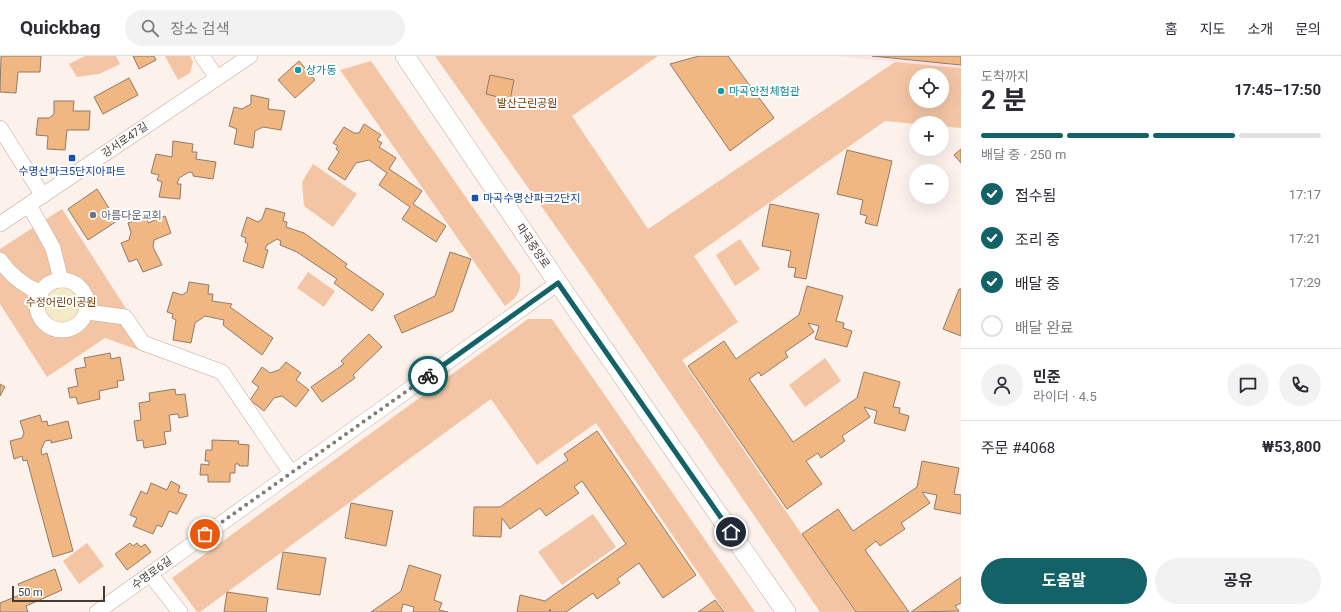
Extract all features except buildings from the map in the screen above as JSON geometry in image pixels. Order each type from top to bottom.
[{"type":"main road","name":"마곡중앙로","points":[[405,56],[558,283],[786,612]]},
{"type":"street","points":[[202,56],[217,78]]},
{"type":"street","name":"강서로47길","points":[[0,224],[250,56]]},
{"type":"street","points":[[0,128],[43,196]]},
{"type":"street","points":[[29,205],[53,248],[61,280]]},
{"type":"street","points":[[0,260],[16,278],[40,293]]},
{"type":"street","points":[[61,280],[69,280],[82,289],[88,304],[86,312],[80,322],[70,329],[61,330],[46,324],[39,313],[38,301],[40,293],[53,282],[61,280]]},
{"type":"street","name":"수명로6길","points":[[97,612],[558,283]]},
{"type":"street","points":[[86,312],[125,317],[142,343],[222,372],[291,473]]},
{"type":"street","points":[[150,574],[180,612]]},
{"type":"shaded area","points":[[837,56],[961,56],[961,68],[895,62]]},
{"type":"green space","points":[[85,56],[116,56],[120,64],[99,74],[77,77],[69,64]]},
{"type":"green space","points":[[165,56],[190,56],[193,62],[190,73],[178,80]]},
{"type":"green space","name":"발산근린공원","points":[[435,56],[658,56],[572,116],[648,229],[895,62],[961,68],[961,128],[949,127],[949,116],[909,116],[909,123],[885,121],[694,256],[738,322],[682,360],[855,612],[820,612],[587,271]]},
{"type":"green space","points":[[371,61],[520,275],[520,286],[518,293],[505,306],[340,70]]},
{"type":"green space","points":[[313,164],[357,194],[333,227],[304,206],[302,182]]},
{"type":"green space","name":"수정어린이공원","points":[[62,209],[143,335],[225,366],[220,379],[105,338],[47,377],[0,304],[0,249]]},
{"type":"green space","points":[[740,239],[760,269],[735,286],[716,255]]},
{"type":"green space","points":[[308,272],[335,291],[324,307],[297,288]]},
{"type":"green space","points":[[528,319],[552,319],[755,612],[725,612],[596,423],[537,465],[491,399],[200,612],[197,612],[172,578]]},
{"type":"green space","points":[[825,358],[841,381],[805,407],[789,385]]},
{"type":"green space","points":[[593,514],[616,547],[562,585],[538,552]]},
{"type":"green space","points":[[87,543],[104,566],[79,584],[63,561]]},
{"type":"sand","points":[[66,287],[75,292],[79,298],[79,312],[75,318],[66,323],[58,323],[49,318],[45,312],[44,301],[49,292],[55,288]]},
{"type":"way so far","points":[[205,534],[428,376]]},
{"type":"place","name":"상가동","points":[[298,70]]},
{"type":"place","name":"마곡안전체험관","points":[[721,91]]},
{"type":"place","name":"수명산파크5단지아파트","points":[[72,158]]},
{"type":"place","name":"마곡수명산파크2단지","points":[[475,198]]},
{"type":"place","name":"아름다운교회","points":[[93,215]]},
{"type":"route","points":[[428,376],[558,283],[731,532]]}]
